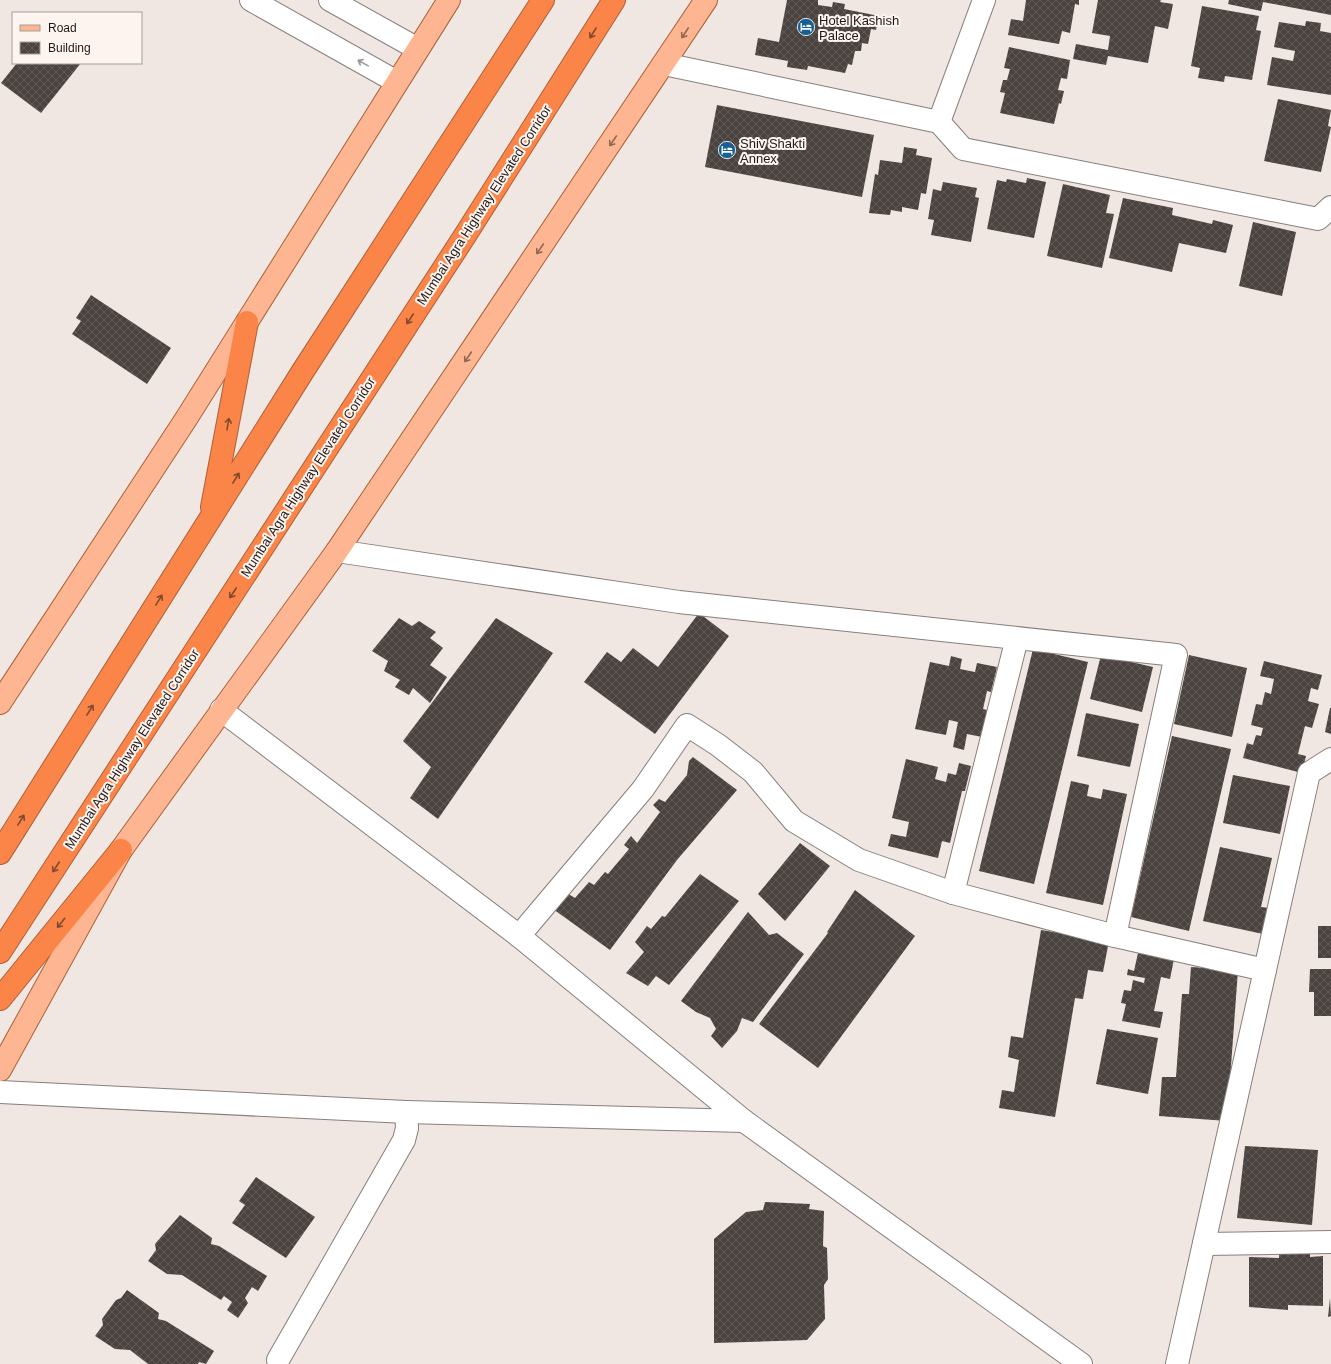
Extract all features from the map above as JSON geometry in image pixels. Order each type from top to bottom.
[{"type":"highway","points":[[0,853],[210,518],[543,0]]},
{"type":"highway","name":"Mumbai Agra Highway Elevated Corridor","points":[[0,952],[466,234],[614,0]]},
{"type":"highway","points":[[210,518],[247,322]]},
{"type":"highway","points":[[0,999],[121,850]]},
{"type":"main road","points":[[0,703],[186,419],[449,0]]},
{"type":"main road","points":[[0,1070],[121,850],[337,552],[706,0]]},
{"type":"street","points":[[251,0],[397,82]]},
{"type":"street","points":[[330,0],[418,49]]},
{"type":"street","points":[[939,122],[984,0]]},
{"type":"street","points":[[664,64],[939,122],[963,149],[1318,219],[1331,207]]},
{"type":"street","points":[[337,552],[679,602],[1176,654],[1115,936]]},
{"type":"street","points":[[953,893],[1017,638]]},
{"type":"street","points":[[221,710],[519,936],[744,1121],[1081,1364]]},
{"type":"street","points":[[519,936],[643,789],[687,725],[718,745],[753,772],[794,821],[859,860],[953,893],[1115,936],[1266,970]]},
{"type":"street","points":[[1177,1364],[1309,774],[1331,759]]},
{"type":"street","points":[[0,1092],[406,1112],[744,1121]]},
{"type":"street","points":[[278,1360],[404,1140],[407,1128],[406,1112]]},
{"type":"street","points":[[1204,1244],[1331,1242]]},
{"type":"building","points":[[787,0],[818,0],[818,5],[832,7],[833,2],[845,4],[844,9],[879,16],[876,30],[871,29],[868,44],[862,43],[861,51],[855,51],[852,65],[848,64],[845,73],[808,66],[807,70],[787,67],[788,61],[755,55],[758,38],[779,42]]},
{"type":"building","points":[[1026,0],[1079,0],[1079,5],[1075,4],[1070,33],[1062,31],[1059,44],[1008,35],[1011,19],[1023,21]]},
{"type":"building","points":[[1098,0],[1161,0],[1160,2],[1173,4],[1168,29],[1155,26],[1148,63],[1108,56],[1106,65],[1073,59],[1076,44],[1108,50],[1110,36],[1092,33]]},
{"type":"building","points":[[1229,0],[1331,0],[1331,15],[1263,2],[1261,11],[1228,4]]},
{"type":"building","points":[[1202,6],[1259,16],[1256,30],[1261,31],[1252,80],[1225,76],[1224,82],[1198,78],[1200,68],[1191,66]]},
{"type":"building","points":[[1306,21],[1321,23],[1320,31],[1331,33],[1331,95],[1267,85],[1272,57],[1293,61],[1295,51],[1274,47],[1279,22],[1305,26]]},
{"type":"building","points":[[1009,47],[1070,60],[1067,79],[1061,78],[1058,90],[1064,91],[1061,104],[1059,103],[1054,124],[1000,113],[1005,93],[1000,92],[1003,80],[1007,80],[1010,69],[1004,68]]},
{"type":"building","points":[[16,64],[80,64],[41,113],[1,83]]},
{"type":"building","points":[[1278,99],[1331,110],[1328,126],[1331,127],[1321,172],[1264,161]]},
{"type":"building","points":[[717,105],[874,135],[862,197],[705,167]]},
{"type":"building","points":[[904,147],[917,149],[916,155],[932,158],[926,194],[921,193],[918,210],[902,207],[902,212],[891,210],[890,215],[869,213],[875,174],[878,175],[880,160],[902,163]]},
{"type":"building","points":[[1027,178],[1046,182],[1034,238],[987,229],[997,180],[1006,182],[1007,179],[1026,183]]},
{"type":"building","points":[[943,182],[977,188],[975,197],[979,198],[971,242],[931,235],[934,220],[928,219],[933,189],[941,191]]},
{"type":"building","points":[[1063,184],[1110,195],[1106,213],[1114,214],[1102,268],[1047,256]]},
{"type":"building","points":[[1123,198],[1173,208],[1172,215],[1212,224],[1213,220],[1233,225],[1226,253],[1179,243],[1172,272],[1109,258]]},
{"type":"building","points":[[1253,222],[1296,232],[1282,296],[1239,286]]},
{"type":"building","points":[[91,295],[171,348],[147,384],[72,334],[81,321],[76,318]]},
{"type":"building","points":[[699,613],[729,636],[655,734],[584,682],[607,652],[621,662],[633,648],[658,667]]},
{"type":"building","points":[[399,618],[412,626],[419,621],[436,632],[430,638],[443,648],[430,665],[447,677],[430,703],[413,688],[409,695],[395,687],[400,680],[384,671],[388,661],[372,651]]},
{"type":"building","points":[[496,618],[553,653],[438,819],[410,798],[431,767],[403,741]]},
{"type":"building","points":[[1033,649],[1088,662],[1034,884],[979,871]]},
{"type":"building","points":[[1101,655],[1153,667],[1142,712],[1090,699]]},
{"type":"building","points":[[1189,655],[1247,668],[1232,737],[1174,724]]},
{"type":"building","points":[[951,656],[962,659],[960,669],[975,672],[977,663],[997,667],[991,692],[987,691],[983,709],[987,710],[982,737],[967,734],[964,750],[953,747],[958,722],[949,720],[946,735],[915,729],[930,662],[949,666]]},
{"type":"building","points":[[1264,661],[1322,675],[1318,690],[1311,688],[1308,701],[1319,704],[1312,728],[1305,726],[1298,754],[1306,756],[1302,773],[1243,758],[1247,743],[1253,745],[1256,735],[1261,736],[1263,728],[1251,725],[1256,704],[1262,705],[1265,692],[1271,694],[1274,679],[1260,676]]},
{"type":"building","points":[[1331,708],[1331,734],[1325,732]]},
{"type":"building","points":[[1086,713],[1139,724],[1130,767],[1077,756]]},
{"type":"building","points":[[1172,736],[1231,749],[1189,931],[1131,917]]},
{"type":"building","points":[[693,757],[737,790],[677,860],[610,950],[553,909],[565,892],[575,898],[589,882],[594,885],[605,872],[608,874],[629,849],[624,845],[631,836],[637,843],[660,812],[653,805],[659,799],[665,802],[687,775],[689,761]]},
{"type":"building","points":[[906,759],[938,767],[935,779],[946,782],[948,773],[956,775],[959,763],[971,766],[965,791],[962,791],[950,843],[942,841],[938,858],[888,846],[891,834],[906,837],[909,822],[892,818]]},
{"type":"building","points":[[1233,775],[1290,786],[1280,834],[1223,823]]},
{"type":"building","points":[[1071,781],[1089,785],[1087,796],[1101,799],[1103,789],[1127,794],[1103,905],[1046,893]]},
{"type":"building","points":[[800,843],[830,866],[785,921],[758,894]]},
{"type":"building","points":[[1220,847],[1272,858],[1261,907],[1269,908],[1263,934],[1203,921]]},
{"type":"building","points":[[700,874],[739,901],[669,985],[656,976],[648,986],[626,973],[644,952],[635,942],[647,926],[651,929],[662,916],[665,917]]},
{"type":"building","points":[[855,890],[915,936],[818,1068],[759,1024],[828,933],[827,932]]},
{"type":"building","points":[[748,912],[769,935],[777,933],[804,954],[753,1022],[742,1018],[737,1031],[722,1048],[711,1036],[716,1029],[710,1018],[696,1012],[681,1001]]},
{"type":"building","points":[[1318,926],[1331,926],[1331,958],[1318,958]]},
{"type":"building","points":[[1041,930],[1109,941],[1103,972],[1088,970],[1083,999],[1075,998],[1055,1117],[999,1108],[1002,1090],[1014,1092],[1019,1060],[1008,1057],[1011,1036],[1023,1038]]},
{"type":"building","points":[[1138,953],[1174,959],[1170,979],[1161,977],[1154,1011],[1163,1012],[1160,1028],[1122,1021],[1126,1004],[1121,1003],[1124,990],[1131,991],[1133,980],[1144,983],[1145,978],[1127,975],[1128,969],[1134,971]]},
{"type":"building","points":[[1191,967],[1238,970],[1227,1121],[1159,1116],[1162,1077],[1176,1077],[1182,994],[1189,994]]},
{"type":"building","points":[[1310,969],[1331,969],[1331,1016],[1314,1016],[1314,992],[1309,992]]},
{"type":"building","points":[[1107,1029],[1158,1038],[1148,1094],[1096,1084]]},
{"type":"building","points":[[1245,1146],[1318,1150],[1312,1225],[1237,1218]]},
{"type":"building","points":[[256,1177],[315,1217],[286,1258],[232,1223],[245,1205],[239,1201]]},
{"type":"building","points":[[765,1202],[810,1204],[809,1209],[824,1211],[823,1246],[827,1248],[828,1279],[824,1285],[825,1319],[807,1340],[714,1343],[714,1239],[746,1212],[763,1210]]},
{"type":"building","points":[[180,1215],[212,1238],[211,1244],[219,1246],[267,1276],[258,1291],[252,1287],[245,1298],[248,1303],[238,1318],[227,1310],[232,1302],[224,1296],[221,1300],[182,1275],[167,1274],[148,1261],[156,1250],[155,1244]]},
{"type":"building","points":[[1310,1251],[1310,1257],[1323,1256],[1323,1306],[1288,1305],[1288,1310],[1249,1307],[1249,1257],[1279,1258],[1279,1252]]},
{"type":"building","points":[[127,1290],[159,1313],[158,1319],[166,1321],[214,1351],[206,1364],[199,1362],[198,1364],[148,1364],[130,1350],[115,1349],[95,1336],[103,1325],[102,1319],[116,1300],[121,1298]]},
{"type":"building","points":[[1330,1298],[1331,1316],[1328,1317]]},
{"type":"place","name":"Hotel Kashish Palace","points":[[806,27]]},
{"type":"place","name":"Shiv Shakti Annex","points":[[727,150]]}]
